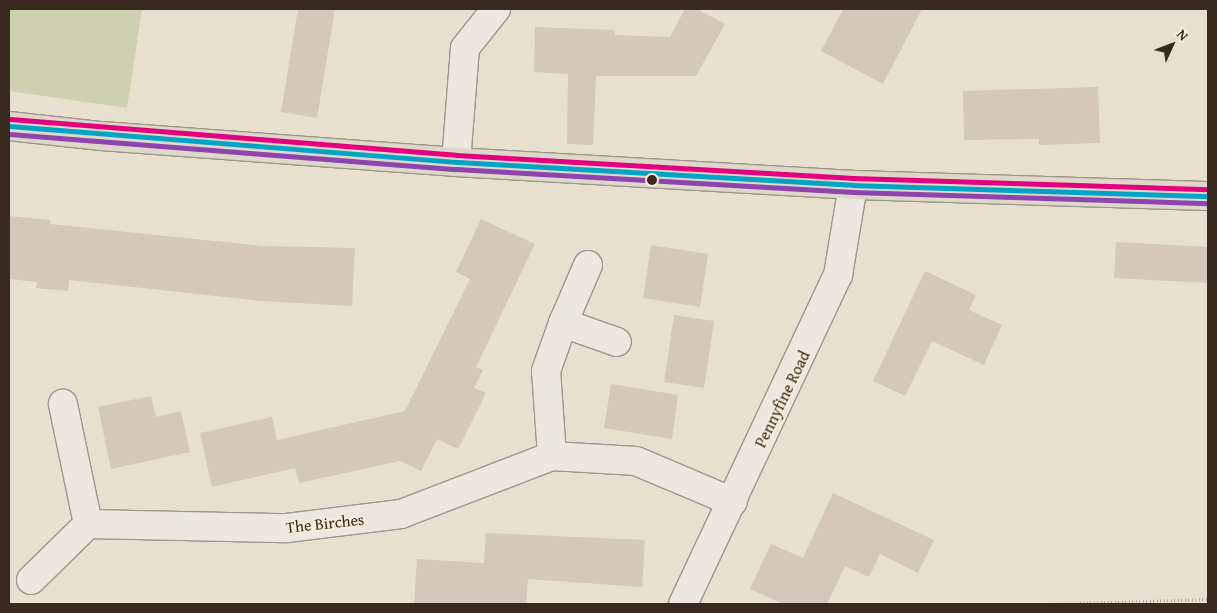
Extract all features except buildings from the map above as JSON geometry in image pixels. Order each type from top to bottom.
[{"type":"highway","points":[[9,126],[101,136],[456,162],[853,186],[1208,196]]},
{"type":"street","points":[[456,162],[465,48],[496,9]]},
{"type":"street","name":"Pennyfine Road","points":[[683,604],[838,275],[853,186]]},
{"type":"street","points":[[552,456],[546,371],[563,323],[588,265]]},
{"type":"street","points":[[563,323],[617,342]]},
{"type":"street","points":[[31,580],[88,524],[63,404]]},
{"type":"street","name":"The Birches","points":[[88,524],[287,528],[401,514],[552,456],[636,461],[732,502]]},
{"type":"path","points":[[1052,604],[1208,599]]},
{"type":"green space","points":[[9,9],[142,9],[127,108],[9,91]]},
{"type":"transit line","points":[[10,119],[456,155],[853,178],[1208,189]]},
{"type":"transit line","points":[[9,126],[456,162],[853,185],[1208,196]]},
{"type":"transit line","points":[[9,134],[456,169],[853,192],[1208,203]]}]
